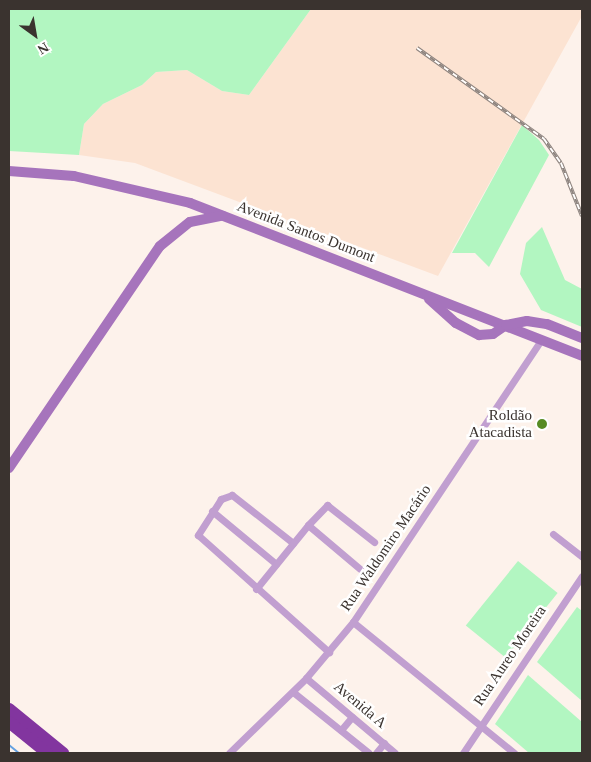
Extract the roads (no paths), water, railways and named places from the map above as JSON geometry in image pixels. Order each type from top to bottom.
[{"type":"highway","points":[[9,709],[62,753]]},
{"type":"highway","points":[[9,722],[47,753]]},
{"type":"main road","name":"Avenida Santos Dumont","points":[[9,171],[74,176],[150,192],[223,216],[582,356]]},
{"type":"main road","points":[[9,468],[160,246],[173,232],[190,222],[223,216]]},
{"type":"main road","points":[[424,295],[456,323],[479,335],[493,334],[506,325],[527,321],[539,323],[582,338]]},
{"type":"street","name":"Rua Waldomiro Macário","points":[[229,753],[293,692],[353,622],[542,339]]},
{"type":"street","points":[[293,543],[232,495],[221,499],[198,535],[256,589],[329,652]]},
{"type":"street","points":[[256,589],[308,525],[327,505],[374,542]]},
{"type":"street","points":[[212,511],[276,564]]},
{"type":"street","points":[[308,525],[360,569]]},
{"type":"street","points":[[553,534],[582,557]]},
{"type":"street","name":"Rua Aureo Moreira","points":[[463,753],[582,576]]},
{"type":"street","points":[[353,622],[481,724],[514,753]]},
{"type":"street","name":"Avenida A","points":[[306,678],[395,753]]},
{"type":"street","name":"Avenida A","points":[[293,692],[369,753]]},
{"type":"street","points":[[341,730],[352,717]]},
{"type":"street","points":[[376,753],[384,743]]},
{"type":"waterway","points":[[9,745],[19,753]]},
{"type":"railway","points":[[417,48],[544,139],[561,163],[582,216]]},
{"type":"place","name":"Roldão Atacadista","points":[[542,424]]}]
